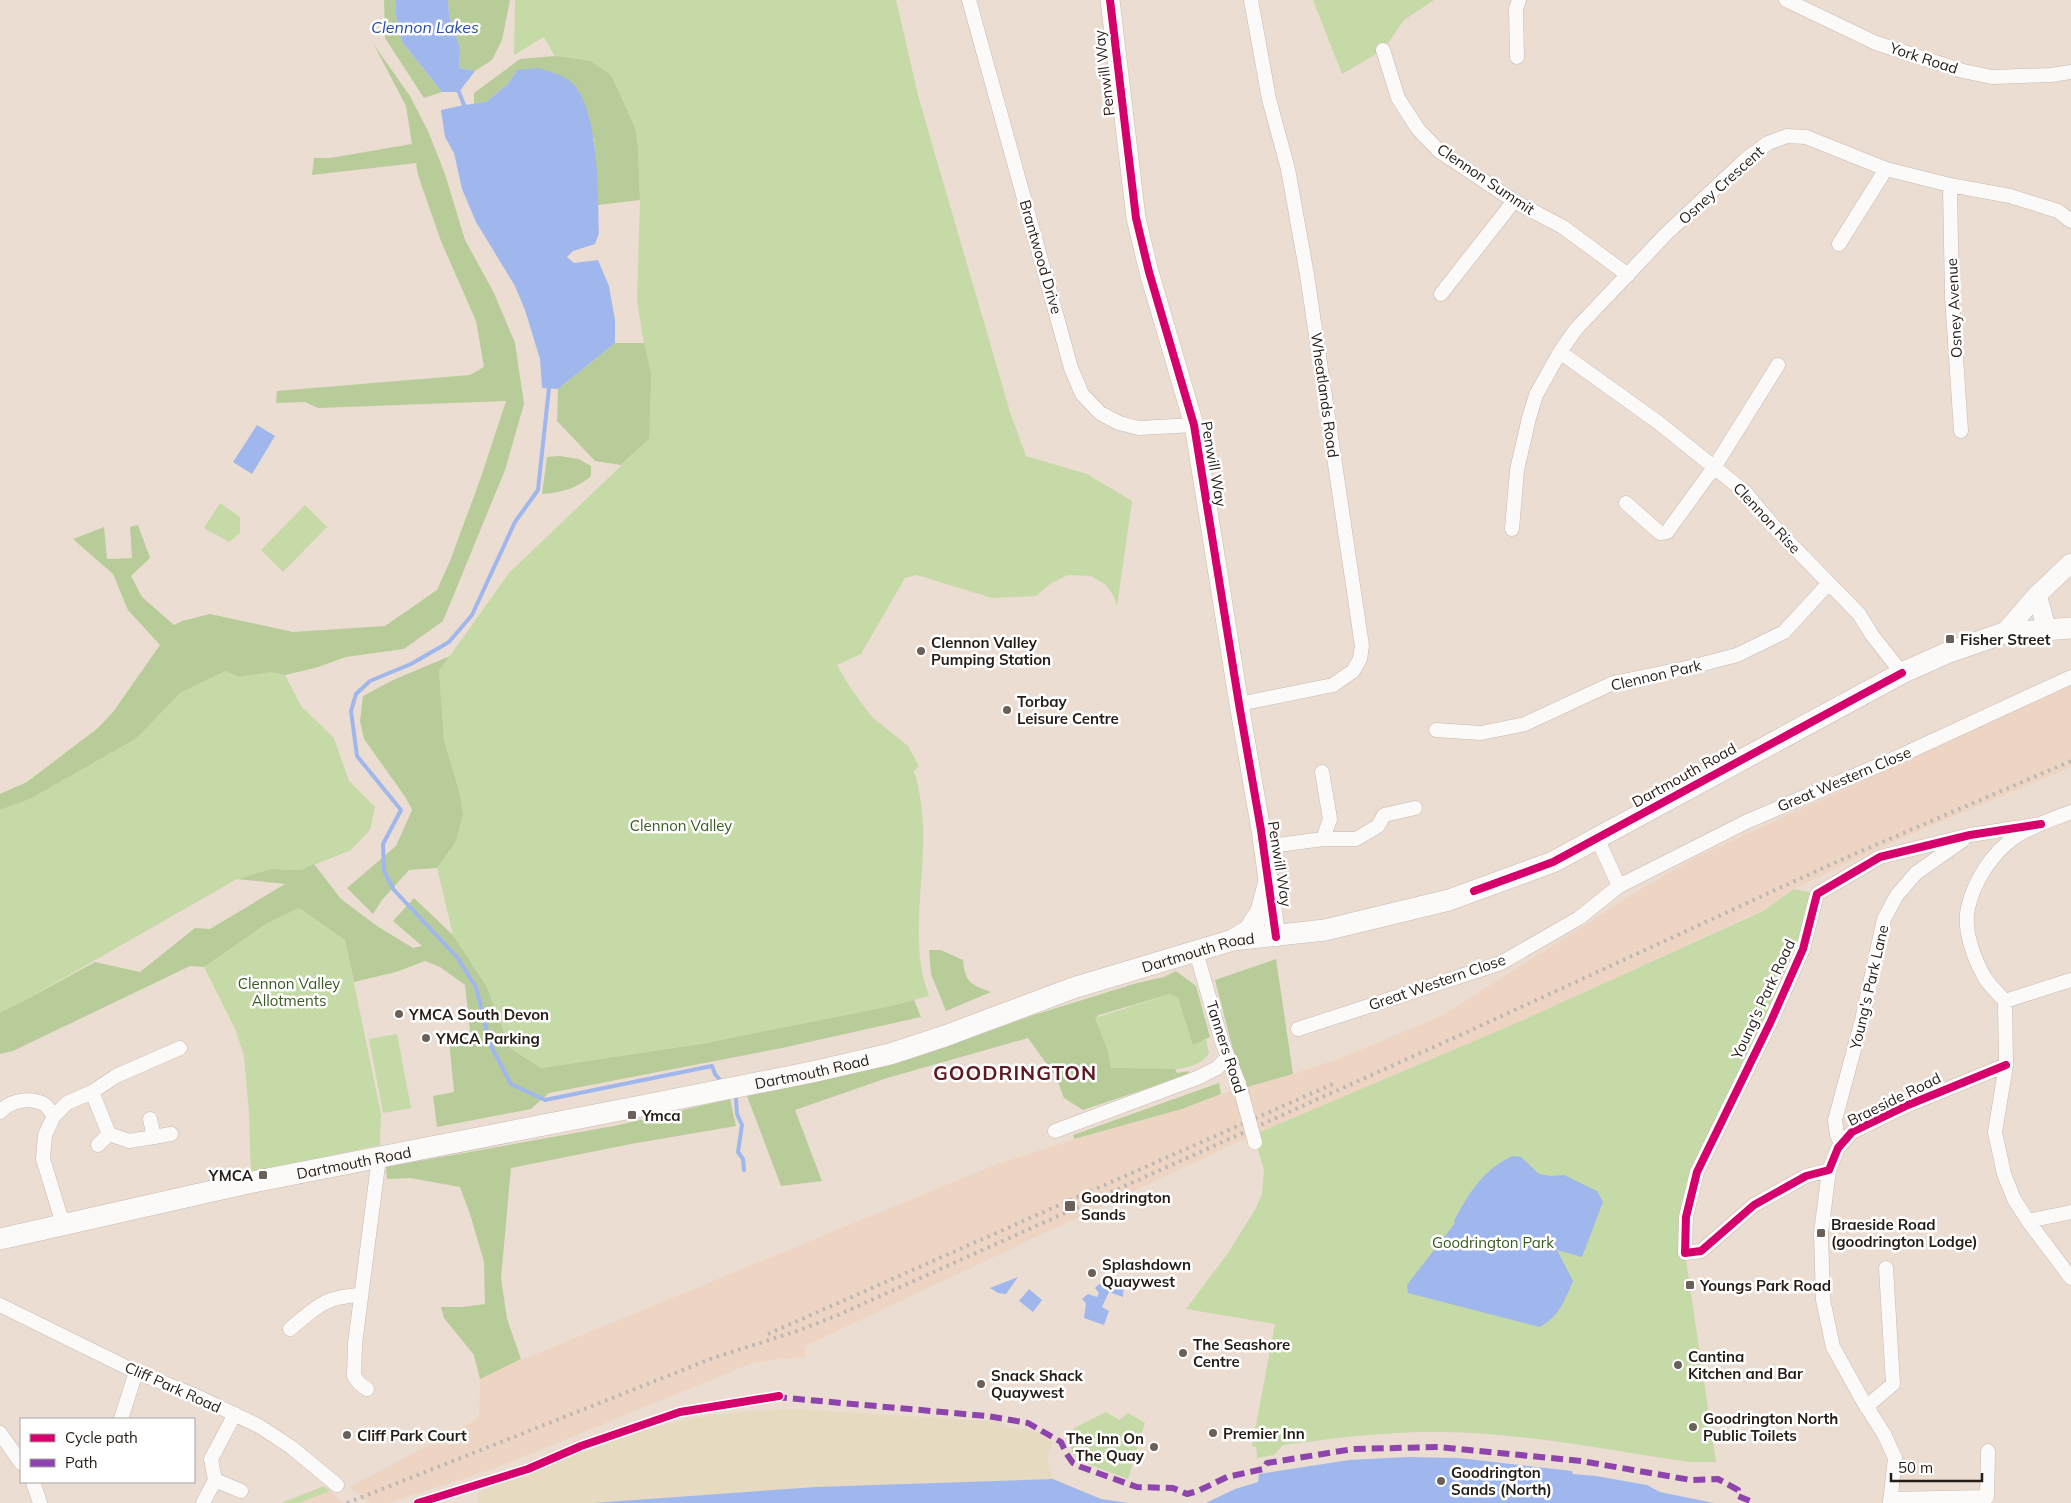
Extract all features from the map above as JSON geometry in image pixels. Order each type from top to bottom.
[{"type":"main road","name":"Dartmouth Road","points":[[0,1239],[378,1156],[718,1091],[890,1054],[945,1036],[1073,988],[1233,940],[1335,928],[1449,900],[1552,862],[1902,672],[1949,652],[2004,633],[2071,628]]},
{"type":"main road","points":[[1233,940],[1249,930],[1261,911],[1269,881]]},
{"type":"street","name":"Brantwood Drive","points":[[969,0],[1071,368],[1082,394],[1100,413],[1120,423],[1139,428],[1194,425]]},
{"type":"street","name":"Penwill Way","points":[[1110,0],[1136,218],[1149,272],[1194,425],[1269,881],[1276,936]]},
{"type":"street","name":"Wheatlands Road","points":[[1239,704],[1333,685],[1353,671],[1360,659],[1362,646],[1307,274],[1288,169],[1268,90],[1251,0]]},
{"type":"street","points":[[1517,57],[1516,9],[1520,0]]},
{"type":"street","name":"York Road","points":[[1786,0],[1876,43],[1963,71],[1992,77],[2051,76],[2071,72]]},
{"type":"street","name":"Clennon Summit","points":[[1383,50],[1398,98],[1418,129],[1439,151],[1514,201],[1563,227],[1628,275]]},
{"type":"street","name":"Osney Crescent","points":[[1512,529],[1517,470],[1529,418],[1536,395],[1560,352],[1576,330],[1666,234],[1745,160],[1768,143],[1787,136],[1806,137],[1886,169],[1950,185],[2010,196],[2058,211],[2071,221]]},
{"type":"street","points":[[1839,244],[1886,169]]},
{"type":"street","name":"Osney Avenue","points":[[1950,185],[1952,298],[1961,431]]},
{"type":"street","points":[[1441,294],[1514,201]]},
{"type":"street","name":"Clennon Rise","points":[[1560,352],[1659,423],[1746,492],[1776,529],[1858,614],[1872,635],[1902,672]]},
{"type":"street","points":[[1626,503],[1660,533],[1667,532],[1715,466],[1778,365]]},
{"type":"street","points":[[2004,633],[2037,595],[2071,563]]},
{"type":"street","name":"Clennon Park","points":[[1436,730],[1481,733],[1525,724],[1613,683],[1691,667],[1737,655],[1784,632],[1828,584]]},
{"type":"street","points":[[2037,595],[2047,630]]},
{"type":"street","name":"Great Western Close","points":[[1298,1029],[1501,963],[1579,918],[1619,886],[1748,821],[1891,760],[2071,677]]},
{"type":"street","points":[[1322,772],[1330,819],[1323,838]]},
{"type":"street","points":[[1263,847],[1323,838],[1356,839],[1378,826],[1384,815],[1415,808]]},
{"type":"street","points":[[2071,812],[2016,836],[1991,861],[1976,886],[1967,910],[1968,932],[1974,953],[1985,978],[2005,1000],[2006,1065],[1995,1132],[2004,1174],[2014,1199],[2028,1221],[2071,1278]]},
{"type":"street","name":"Young's Park Road","points":[[1829,1170],[1806,1176],[1754,1205],[1701,1251],[1685,1253],[1686,1217],[1697,1172],[1803,949],[1817,894],[1880,857],[1970,835],[2041,824]]},
{"type":"street","name":"Young's Park Lane","points":[[1841,1144],[1837,1135],[1835,1120],[1864,1011],[1884,919],[1897,895],[1916,873],[1970,835]]},
{"type":"street","points":[[1597,838],[1619,886]]},
{"type":"street","name":"Tanners Road","points":[[1196,952],[1227,1058],[1235,1071],[1255,1142]]},
{"type":"street","points":[[2005,1000],[2071,980]]},
{"type":"street","points":[[63,1224],[43,1159],[45,1135],[54,1116],[67,1103],[92,1092],[116,1076],[180,1048]]},
{"type":"street","points":[[1055,1130],[1197,1078],[1217,1068],[1227,1058]]},
{"type":"street","name":"Braeside Road","points":[[1890,1501],[1895,1458],[1884,1434],[1866,1407],[1833,1347],[1823,1300],[1821,1233],[1829,1170],[1841,1144],[1852,1132],[2006,1065]]},
{"type":"street","points":[[92,1092],[109,1134],[129,1141],[171,1134]]},
{"type":"street","points":[[0,1112],[13,1103],[27,1100],[46,1105],[54,1116]]},
{"type":"street","points":[[150,1120],[154,1137]]},
{"type":"street","points":[[98,1145],[109,1134]]},
{"type":"street","points":[[367,1389],[354,1376],[355,1344],[378,1156]]},
{"type":"street","points":[[2028,1221],[2071,1212]]},
{"type":"street","points":[[1866,1407],[1893,1384],[1886,1268]]},
{"type":"street","points":[[290,1329],[326,1301],[340,1296],[361,1295]]},
{"type":"street","name":"Cliff Park Road","points":[[0,1305],[136,1372],[259,1426],[291,1447],[336,1485]]},
{"type":"street","points":[[121,1418],[136,1372]]},
{"type":"street","points":[[203,1503],[214,1480],[211,1459],[235,1414]]},
{"type":"street","points":[[0,1432],[20,1462]]},
{"type":"street","points":[[1890,1501],[1966,1500],[1987,1497],[1988,1451]]},
{"type":"street","points":[[214,1480],[241,1491]]},
{"type":"street","points":[[33,1483],[40,1503]]},
{"type":"shaded area","points":[[2071,685],[2071,767],[1886,845],[1794,889],[1763,910],[1512,1025],[1253,1135],[805,1346],[805,1357],[755,1362],[496,1468],[389,1503],[370,1503],[349,1487],[472,1422],[479,1416],[480,1379],[490,1373],[992,1166],[1074,1139],[1182,1109],[1221,1094],[1293,1074],[1346,1056],[1443,1015],[1644,887],[1698,856]]},
{"type":"shaded area","points":[[330,1491],[343,1503],[299,1503]]},
{"type":"green space","points":[[384,0],[395,0],[397,26],[403,43],[442,92],[424,98],[385,38]]},
{"type":"green space","points":[[448,0],[510,0],[502,40],[492,60],[475,71],[459,68],[460,48],[449,15]]},
{"type":"green space","name":"Clennon Valley","points":[[515,0],[896,0],[919,99],[1010,412],[1026,456],[1087,474],[1132,501],[1117,606],[1113,595],[1105,584],[1091,576],[1068,575],[1050,584],[1036,596],[992,598],[917,575],[905,578],[861,654],[837,665],[851,689],[872,717],[908,746],[919,766],[914,771],[923,820],[919,941],[924,981],[929,996],[785,1029],[541,1068],[510,1048],[487,987],[453,935],[437,868],[455,843],[459,791],[444,740],[439,671],[509,573],[649,439],[645,351],[637,300],[640,200],[638,150],[611,75],[555,57],[544,37],[514,55]]},
{"type":"green space","points":[[1313,0],[1434,0],[1404,20],[1383,50],[1342,74]]},
{"type":"green space","points":[[374,45],[410,96],[428,131],[445,174],[465,240],[494,293],[515,343],[524,404],[505,470],[443,621],[404,649],[346,657],[315,668],[285,675],[271,672],[239,677],[226,671],[180,693],[137,738],[30,799],[0,810],[0,794],[27,782],[98,728],[113,712],[160,645],[128,610],[113,574],[73,539],[104,527],[107,559],[132,558],[130,527],[138,525],[150,558],[131,576],[142,597],[174,625],[210,614],[293,632],[385,626],[437,590],[450,561],[480,480],[506,401],[318,408],[305,402],[276,403],[277,391],[470,375],[484,367],[476,321],[441,241],[418,175],[416,163],[312,175],[314,158],[330,158],[412,144],[406,106]]},
{"type":"green space","points":[[555,56],[590,61],[611,75],[635,128],[640,200],[598,205],[594,138],[517,70],[508,84],[486,102],[474,104],[474,93],[520,59]]},
{"type":"green space","points":[[615,343],[644,343],[651,374],[649,439],[621,465],[595,461],[557,421],[558,389]]},
{"type":"green space","points":[[560,456],[579,459],[591,466],[591,476],[580,484],[568,489],[542,494],[547,457]]},
{"type":"green space","points":[[220,503],[240,517],[240,533],[229,542],[204,528]]},
{"type":"green space","points":[[305,505],[327,527],[283,572],[261,550]]},
{"type":"green space","points":[[450,656],[439,671],[444,740],[459,791],[463,815],[455,843],[437,868],[409,870],[382,900],[373,914],[347,888],[396,846],[412,810],[406,798],[364,739],[360,721],[363,696],[393,680]]},
{"type":"green space","points":[[226,671],[239,677],[271,672],[285,675],[301,706],[334,738],[349,781],[375,807],[370,830],[351,850],[301,870],[271,869],[237,879],[20,1003],[0,1012],[0,810],[30,799],[137,738],[180,693]]},
{"type":"green space","points":[[314,864],[341,899],[377,926],[413,948],[422,946],[393,921],[414,898],[453,935],[487,987],[510,1048],[541,1068],[706,1043],[914,1000],[921,1017],[782,1048],[549,1093],[531,1109],[437,1127],[433,1096],[454,1092],[449,1040],[470,1031],[465,985],[440,967],[425,961],[396,972],[354,982],[345,940],[299,908],[266,924],[204,967],[190,966],[13,1051],[0,1054],[0,1012],[95,962],[140,972],[195,928],[210,929],[285,884],[237,879],[271,869],[301,870]]},
{"type":"green space","name":"Goodrington Park","points":[[1794,889],[1817,894],[1803,949],[1697,1172],[1685,1253],[1716,1462],[1690,1462],[1504,1435],[1442,1432],[1382,1434],[1283,1445],[1274,1455],[1257,1458],[1256,1447],[1252,1446],[1275,1324],[1186,1309],[1228,1253],[1256,1208],[1262,1194],[1264,1170],[1253,1135],[1512,1025],[1763,911]]},
{"type":"green space","name":"Clennon Valley Allotments","points":[[299,908],[345,940],[381,1114],[380,1145],[251,1173],[244,1055],[235,1029],[204,967],[266,924]]},
{"type":"green space","points":[[929,950],[941,950],[963,960],[965,973],[970,982],[991,992],[946,1011],[931,974]]},
{"type":"green space","points":[[1276,959],[1293,1074],[1243,1088],[1215,980]]},
{"type":"green space","points":[[1176,971],[1196,986],[1210,1037],[1193,1045],[1178,998],[1170,994],[1099,1015],[1095,1018],[1108,1051],[1111,1068],[1175,1069],[1177,1073],[1189,1071],[1187,1075],[1083,1110],[1064,1098],[1056,1077],[1028,1038],[887,1078],[795,1110],[822,1181],[781,1186],[747,1096],[911,1059],[1034,1015],[1137,983],[1164,977]]},
{"type":"green space","points":[[1170,994],[1178,997],[1193,1044],[1206,1039],[1209,1053],[1202,1061],[1178,1069],[1111,1068],[1108,1051],[1095,1018]]},
{"type":"green space","points":[[397,1034],[411,1108],[383,1113],[369,1039]]},
{"type":"green space","points":[[1219,1083],[1221,1094],[1182,1109],[1074,1139],[1073,1135]]},
{"type":"green space","points":[[730,1099],[736,1126],[631,1144],[511,1168],[501,1278],[507,1319],[521,1359],[480,1379],[474,1355],[444,1318],[441,1307],[485,1304],[484,1262],[460,1187],[410,1178],[387,1179],[386,1167],[619,1125]]},
{"type":"green space","points":[[1106,1412],[1119,1420],[1128,1413],[1145,1423],[1128,1479],[1077,1460],[1072,1452],[1070,1440],[1074,1428]]},
{"type":"green space","points":[[324,1486],[330,1491],[299,1503],[281,1503]]},
{"type":"sand","points":[[793,1409],[1002,1422],[1004,1427],[1037,1432],[1053,1443],[1048,1461],[1053,1479],[1101,1499],[1128,1503],[478,1503],[479,1491],[644,1428],[704,1416]]},
{"type":"water","name":"Clennon Lakes","points":[[395,0],[448,0],[449,15],[460,48],[459,68],[475,71],[459,92],[442,92],[403,43],[397,26]]},
{"type":"water","points":[[538,68],[567,79],[578,90],[586,106],[595,150],[599,233],[595,244],[573,251],[567,257],[574,263],[598,260],[609,286],[615,320],[615,343],[558,389],[542,388],[540,359],[525,310],[515,286],[476,222],[462,189],[454,153],[445,137],[441,110],[486,102],[508,84],[517,70]]},
{"type":"water","points":[[257,425],[275,436],[252,474],[233,462]]},
{"type":"water","points":[[1513,1156],[1521,1157],[1539,1174],[1551,1176],[1564,1175],[1597,1191],[1603,1202],[1582,1257],[1557,1250],[1573,1281],[1557,1313],[1540,1327],[1408,1293],[1407,1285],[1455,1223],[1454,1221],[1459,1211],[1471,1192],[1494,1167]]},
{"type":"water","points":[[1018,1277],[1006,1294],[998,1293],[990,1288]]},
{"type":"water","points":[[1124,1278],[1123,1297],[1109,1292],[1102,1307],[1109,1311],[1104,1325],[1084,1318],[1086,1303],[1082,1299],[1088,1294],[1097,1297],[1099,1293],[1095,1288],[1097,1286],[1103,1283],[1111,1284],[1112,1280]]},
{"type":"water","points":[[1029,1289],[1042,1300],[1033,1312],[1019,1301]]},
{"type":"water","name":"Goodrington Sands (North)","points":[[1408,1457],[1459,1458],[1572,1471],[1573,1474],[1647,1485],[1660,1492],[1714,1503],[1206,1503],[1235,1489],[1258,1482],[1259,1474],[1349,1460]]},
{"type":"water","points":[[1053,1479],[1101,1499],[1128,1503],[593,1503],[816,1487]]},
{"type":"waterway","points":[[459,92],[464,105]]},
{"type":"waterway","points":[[549,388],[538,490],[515,522],[472,615],[449,642],[411,664],[370,681],[356,694],[351,711],[357,756],[401,810],[383,844],[384,871],[394,890],[457,957],[476,987],[490,1044],[511,1084],[545,1100],[712,1066],[720,1080]]},
{"type":"waterway","points":[[736,1098],[737,1114],[742,1125],[738,1152],[743,1159],[744,1170]]},
{"type":"railway","points":[[347,1503],[713,1358],[797,1331],[838,1315],[1467,1032],[1836,862],[2071,761]]},
{"type":"railway","points":[[768,1334],[1335,1083]]},
{"type":"marked path","points":[[775,1397],[987,1416],[1028,1423],[1061,1442],[1073,1463],[1081,1467],[1137,1487],[1173,1488],[1187,1494],[1198,1491],[1227,1477],[1263,1469],[1267,1463],[1353,1449],[1438,1447],[1581,1461],[1691,1480],[1718,1479],[1738,1490],[1738,1496],[1755,1503]]},
{"type":"cycle path","points":[[1110,0],[1136,218],[1149,272],[1194,425],[1261,830],[1276,937]]},
{"type":"cycle path","points":[[1474,891],[1553,862],[1902,673]]},
{"type":"cycle path","points":[[2006,1065],[1908,1105],[1852,1132],[1838,1148],[1829,1170],[1806,1176],[1754,1205],[1701,1251],[1685,1253],[1686,1217],[1697,1172],[1771,1021],[1803,949],[1817,894],[1880,857],[1970,835],[2041,824]]},
{"type":"cycle path","points":[[418,1503],[528,1469],[581,1446],[680,1412],[779,1396]]},
{"type":"place","name":"Fisher Street","points":[[1950,639]]},
{"type":"place","name":"Clennon Valley Pumping Station","points":[[921,651]]},
{"type":"place","name":"Torbay Leisure Centre","points":[[1007,710]]},
{"type":"place","name":"YMCA South Devon","points":[[399,1014]]},
{"type":"place","name":"YMCA Parking","points":[[426,1038]]},
{"type":"place","name":"Ymca","points":[[632,1115]]},
{"type":"place","name":"YMCA","points":[[263,1175]]},
{"type":"place","name":"Goodrington Sands","points":[[1070,1206]]},
{"type":"place","name":"Braeside Road (goodrington Lodge)","points":[[1821,1233]]},
{"type":"place","name":"Splashdown Quaywest","points":[[1092,1273]]},
{"type":"place","name":"Youngs Park Road","points":[[1690,1285]]},
{"type":"place","name":"The Seashore Centre","points":[[1183,1353]]},
{"type":"place","name":"Cantina Kitchen and Bar","points":[[1678,1365]]},
{"type":"place","name":"Snack Shack Quaywest","points":[[981,1384]]},
{"type":"place","name":"Goodrington North Public Toilets","points":[[1693,1427]]},
{"type":"place","name":"Premier Inn","points":[[1213,1433]]},
{"type":"place","name":"Cliff Park Court","points":[[347,1435]]},
{"type":"place","name":"The Inn On The Quay","points":[[1154,1447]]},
{"type":"place","name":"Goodrington Sands (North)","points":[[1441,1481]]},
{"type":"district","name":"GOODRINGTON","points":[[1015,1072]]}]
